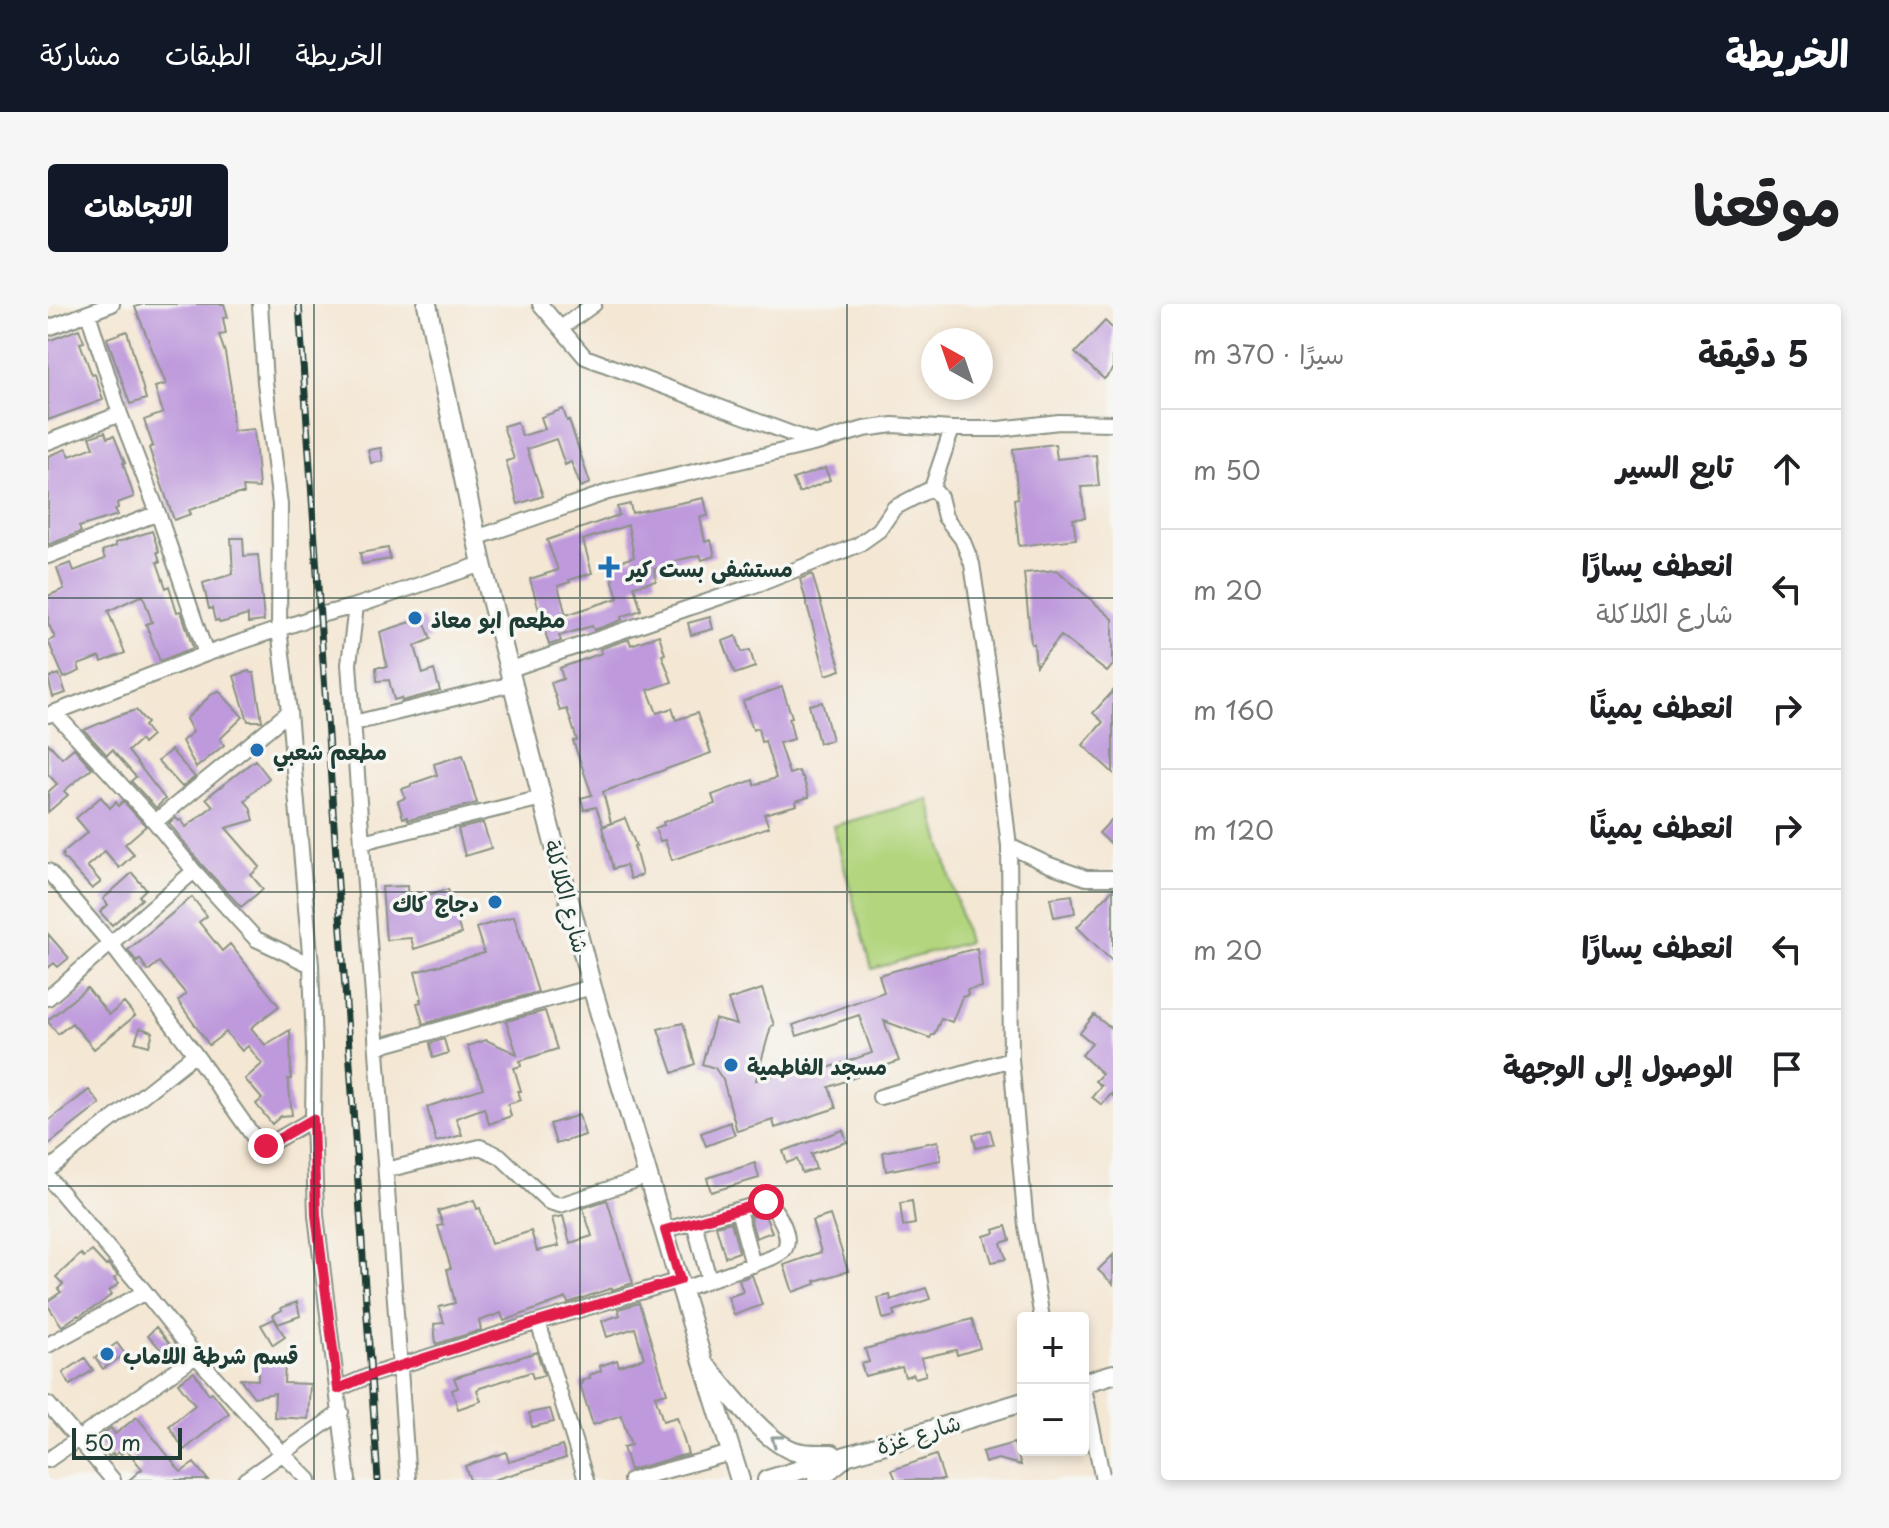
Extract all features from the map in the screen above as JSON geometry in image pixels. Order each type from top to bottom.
[{"type":"main road","name":"شارع الكلاكلة","points":[[427,304],[482,564],[592,987],[740,1480]]},
{"type":"main road","points":[[703,1362],[761,1429],[784,1447],[809,1454],[850,1453]]},
{"type":"main road","points":[[1089,1381],[1113,1374]]},
{"type":"main road","name":"شارع غزة","points":[[767,1480],[1017,1404]]},
{"type":"main road","points":[[817,1480],[850,1453]]},
{"type":"street","points":[[48,328],[112,304]]},
{"type":"street","points":[[260,304],[265,382],[280,505],[279,629],[311,965],[316,1215],[348,1480]]},
{"type":"street","points":[[540,304],[585,357],[817,443]]},
{"type":"street","points":[[561,328],[594,304]]},
{"type":"street","points":[[88,313],[120,414],[206,654]]},
{"type":"street","points":[[48,442],[120,414]]},
{"type":"street","points":[[476,538],[608,492],[817,443],[847,433],[893,425],[999,429],[1059,422],[1113,423]]},
{"type":"street","points":[[354,723],[510,677],[858,545],[879,530],[894,508],[932,488],[952,429]]},
{"type":"street","points":[[932,488],[940,497],[945,517],[962,539],[972,564],[989,678],[1009,846],[1011,1059],[1026,1226],[1041,1312]]},
{"type":"street","points":[[48,556],[158,513]]},
{"type":"street","points":[[311,965],[256,939],[194,871],[155,822],[51,714],[206,654],[482,564]]},
{"type":"street","points":[[356,606],[349,664],[408,1480]]},
{"type":"street","points":[[155,822],[289,712]]},
{"type":"street","points":[[362,842],[542,798]]},
{"type":"street","points":[[1009,846],[1086,878],[1113,878]]},
{"type":"street","points":[[48,871],[111,944],[258,1143],[266,1146],[313,1119]]},
{"type":"street","points":[[48,998],[194,871]]},
{"type":"street","points":[[377,1047],[592,987]]},
{"type":"street","points":[[48,1170],[195,1054]]},
{"type":"street","points":[[880,1097],[1011,1059]]},
{"type":"street","points":[[386,1170],[480,1147],[500,1156],[549,1202],[560,1205],[649,1176]]},
{"type":"street","points":[[48,1177],[196,1356],[309,1480]]},
{"type":"street","points":[[338,1389],[371,1375],[538,1322],[709,1280],[783,1252],[787,1245],[783,1220],[766,1202],[665,1230]]},
{"type":"street","points":[[738,1210],[753,1265]]},
{"type":"street","points":[[694,1222],[709,1280]]},
{"type":"street","points":[[48,1345],[145,1292]]},
{"type":"street","points":[[538,1322],[586,1480]]},
{"type":"street","points":[[48,1460],[196,1356]]},
{"type":"street","points":[[1083,1384],[1103,1480]]},
{"type":"street","points":[[48,1404],[113,1480]]},
{"type":"street","points":[[245,1480],[341,1412]]},
{"type":"street","points":[[631,1480],[731,1453]]},
{"type":"green space","points":[[929,799],[968,942],[872,969],[833,826]]},
{"type":"building","points":[[143,304],[224,304],[228,317],[223,318],[226,334],[219,335],[231,388],[233,431],[254,429],[259,488],[243,487],[244,494],[189,510],[191,514],[174,520],[149,448],[153,446],[144,420],[163,413],[155,387],[166,384],[135,307]]},
{"type":"building","points":[[1105,321],[1113,329],[1113,370],[1104,379],[1075,353]]},
{"type":"building","points":[[79,329],[84,342],[80,343],[103,400],[48,420],[48,341]]},
{"type":"building","points":[[127,331],[146,399],[130,404],[107,338]]},
{"type":"building","points":[[563,409],[590,483],[581,487],[571,462],[565,465],[556,439],[527,449],[543,496],[518,504],[506,461],[514,459],[503,426],[517,422],[522,436],[545,429],[541,417]]},
{"type":"building","points":[[105,432],[107,438],[114,436],[134,497],[117,503],[118,508],[115,509],[118,515],[79,527],[81,532],[48,545],[48,456],[66,449],[70,456],[94,447],[90,437]]},
{"type":"building","points":[[1055,444],[1057,459],[1096,455],[1099,486],[1081,487],[1085,518],[1073,519],[1076,539],[1019,546],[1013,449]]},
{"type":"building","points":[[381,448],[383,461],[371,463],[368,450]]},
{"type":"building","points":[[825,468],[830,480],[799,493],[793,479]]},
{"type":"building","points":[[704,498],[708,516],[700,517],[705,542],[711,540],[715,556],[702,560],[700,555],[654,569],[656,581],[634,586],[641,610],[594,630],[592,626],[559,636],[561,641],[549,645],[530,579],[558,570],[547,540],[619,515],[617,507],[630,504],[632,513]],"holes":[[[628,525],[634,557],[608,565],[618,598],[566,615],[558,586],[592,573],[583,540]]]},
{"type":"building","points":[[152,531],[159,552],[160,562],[157,562],[166,588],[169,586],[177,612],[181,611],[193,648],[160,661],[146,624],[152,622],[143,596],[138,597],[108,611],[125,653],[102,662],[100,657],[78,665],[80,671],[64,678],[48,641],[55,638],[48,623],[48,596],[64,589],[57,568],[71,563],[74,571],[105,559],[102,551],[116,546],[115,543]]},
{"type":"building","points":[[231,538],[243,538],[244,556],[258,555],[264,621],[248,623],[248,615],[220,623],[215,621],[212,608],[209,609],[203,583],[233,574]]},
{"type":"building","points":[[388,548],[390,559],[362,564],[360,553]]},
{"type":"building","points":[[1057,570],[1113,619],[1113,665],[1107,672],[1061,636],[1036,666],[1024,573]]},
{"type":"building","points":[[812,574],[841,670],[826,675],[800,579]]},
{"type":"building","points":[[710,617],[713,629],[691,635],[688,623]]},
{"type":"building","points":[[423,618],[431,639],[415,646],[423,674],[434,670],[440,691],[402,701],[401,698],[394,700],[389,680],[377,681],[376,667],[387,667],[380,632]]},
{"type":"building","points":[[659,635],[665,654],[662,655],[672,682],[648,690],[657,713],[672,708],[676,720],[697,713],[711,753],[603,792],[611,823],[603,826],[596,807],[584,810],[581,798],[592,795],[573,741],[577,740],[567,709],[560,711],[551,683],[563,679],[560,668],[602,653],[600,649],[629,639],[631,645]]},
{"type":"building","points":[[736,636],[742,652],[750,650],[755,667],[735,674],[723,641]]},
{"type":"building","points":[[249,671],[254,673],[262,721],[248,721],[234,676]]},
{"type":"building","points":[[59,674],[66,693],[53,697],[48,678]]},
{"type":"building","points":[[782,687],[792,717],[789,718],[794,739],[779,743],[789,774],[799,771],[809,797],[796,801],[797,805],[764,814],[769,827],[672,860],[665,840],[660,841],[655,828],[664,825],[663,822],[715,804],[712,795],[753,780],[754,785],[776,778],[765,741],[761,742],[758,728],[753,730],[743,701]]},
{"type":"building","points":[[219,691],[243,717],[220,739],[224,745],[196,768],[182,741],[193,732],[186,719]]},
{"type":"building","points":[[1113,691],[1113,773],[1083,745],[1103,722],[1093,713]]},
{"type":"building","points":[[822,702],[832,740],[819,743],[809,705]]},
{"type":"building","points":[[136,710],[147,723],[144,726],[152,736],[143,744],[140,740],[128,751],[165,799],[156,808],[131,781],[136,777],[112,750],[107,755],[84,730]]},
{"type":"building","points":[[48,743],[62,758],[74,748],[92,768],[64,791],[68,795],[48,812],[48,792],[57,784],[48,774]]},
{"type":"building","points":[[171,750],[195,777],[182,787],[158,761]]},
{"type":"building","points":[[463,755],[477,803],[408,820],[407,817],[403,818],[398,801],[405,798],[402,789],[437,775],[434,764]]},
{"type":"building","points":[[255,760],[269,778],[245,801],[254,820],[226,828],[260,867],[251,875],[263,889],[241,907],[169,823],[176,818],[186,827],[213,806],[206,798]]},
{"type":"building","points":[[101,797],[110,808],[116,802],[118,806],[123,801],[146,826],[125,844],[134,854],[119,868],[105,851],[87,866],[101,882],[92,889],[62,853],[88,832],[76,818]]},
{"type":"building","points":[[625,818],[636,846],[642,875],[630,879],[626,865],[613,869],[602,827]]},
{"type":"building","points":[[1113,818],[1113,846],[1099,833]]},
{"type":"building","points":[[483,823],[491,848],[465,856],[458,829]]},
{"type":"building","points":[[132,873],[146,889],[139,896],[142,899],[112,925],[100,912],[108,905],[103,899]]},
{"type":"building","points":[[407,886],[408,901],[448,889],[461,934],[414,949],[411,938],[386,940],[382,887]]},
{"type":"building","points":[[1113,889],[1113,962],[1077,927]]},
{"type":"building","points":[[1072,895],[1075,913],[1054,917],[1050,898]]},
{"type":"building","points":[[192,897],[207,916],[199,922],[222,951],[230,944],[279,1006],[251,1028],[265,1045],[290,1030],[291,1079],[288,1079],[292,1115],[281,1116],[272,1124],[256,1104],[262,1099],[245,1079],[262,1064],[248,1046],[242,1051],[226,1032],[209,1045],[178,1001],[186,994],[159,962],[148,971],[140,959],[137,962],[128,950]]},
{"type":"building","points":[[514,916],[538,992],[423,1024],[417,1003],[422,999],[415,972],[484,953],[476,928]]},
{"type":"building","points":[[48,934],[69,958],[58,967],[54,963],[48,968]]},
{"type":"building","points":[[977,948],[982,987],[967,990],[968,995],[962,997],[952,1022],[941,1018],[930,1038],[884,1021],[899,1061],[829,1087],[836,1108],[775,1128],[773,1120],[737,1131],[723,1080],[715,1068],[702,1064],[715,1019],[737,1025],[728,1000],[762,989],[774,1025],[771,1026],[756,1080],[813,1063],[816,1072],[872,1053],[859,1015],[797,1036],[793,1025],[884,992],[879,975]]},
{"type":"building","points":[[87,988],[109,1015],[124,1003],[135,1016],[94,1049],[72,1023],[58,1034],[48,1022]]},
{"type":"building","points":[[545,1011],[557,1049],[520,1061],[521,1066],[514,1068],[521,1100],[508,1104],[511,1116],[489,1124],[484,1108],[456,1118],[462,1135],[436,1142],[427,1107],[483,1088],[467,1046],[486,1040],[517,1054],[506,1021]]},
{"type":"building","points":[[1094,1015],[1113,1030],[1113,1096],[1111,1094],[1102,1105],[1092,1097],[1101,1086],[1095,1081],[1102,1074],[1082,1055],[1092,1043],[1080,1033]]},
{"type":"building","points":[[683,1023],[695,1064],[673,1073],[658,1029]]},
{"type":"building","points":[[140,1028],[153,1032],[149,1046],[135,1042]]},
{"type":"building","points":[[444,1039],[448,1053],[433,1058],[430,1043]]},
{"type":"building","points":[[89,1090],[100,1104],[48,1145],[48,1121]]},
{"type":"building","points":[[579,1115],[585,1135],[556,1144],[550,1124]]},
{"type":"building","points":[[730,1122],[735,1135],[706,1146],[701,1133]]},
{"type":"building","points":[[843,1130],[847,1142],[811,1154],[816,1169],[802,1173],[797,1159],[787,1163],[783,1151]]},
{"type":"building","points":[[990,1130],[994,1144],[976,1148],[973,1135]]},
{"type":"building","points":[[938,1141],[941,1160],[886,1171],[883,1152]]},
{"type":"building","points":[[755,1163],[759,1178],[711,1192],[707,1178]]},
{"type":"building","points":[[474,1200],[477,1209],[480,1208],[491,1244],[531,1231],[537,1251],[559,1246],[552,1218],[563,1216],[570,1243],[592,1236],[583,1208],[607,1200],[633,1283],[568,1303],[566,1298],[504,1321],[501,1313],[479,1321],[481,1330],[436,1344],[434,1324],[444,1323],[439,1307],[455,1303],[447,1269],[451,1268],[438,1226],[443,1225],[438,1211]]},
{"type":"building","points":[[912,1201],[915,1224],[903,1226],[900,1203]]},
{"type":"building","points":[[764,1213],[772,1232],[756,1238],[750,1217]]},
{"type":"building","points":[[830,1215],[848,1271],[815,1281],[816,1284],[793,1292],[784,1265],[821,1252],[812,1221]]},
{"type":"building","points":[[731,1222],[739,1252],[725,1257],[716,1226]]},
{"type":"building","points":[[1006,1226],[1010,1240],[1001,1243],[1006,1259],[992,1262],[984,1236]]},
{"type":"building","points":[[92,1251],[118,1275],[114,1278],[119,1283],[100,1304],[62,1326],[48,1306],[48,1301],[61,1292],[58,1289],[63,1284],[56,1277],[81,1254],[84,1257]]},
{"type":"building","points":[[1113,1255],[1113,1284],[1098,1270]]},
{"type":"building","points":[[752,1275],[762,1305],[734,1315],[728,1297],[743,1292],[739,1280]]},
{"type":"building","points":[[926,1288],[930,1299],[894,1311],[895,1316],[883,1319],[878,1298],[890,1295],[891,1300]]},
{"type":"building","points":[[297,1302],[300,1316],[278,1324],[273,1315]]},
{"type":"building","points":[[639,1303],[667,1393],[655,1396],[663,1421],[677,1417],[688,1454],[630,1470],[623,1447],[631,1445],[621,1415],[593,1425],[580,1384],[590,1378],[589,1375],[601,1371],[600,1366],[617,1360],[619,1366],[644,1358],[635,1328],[607,1337],[602,1321],[620,1315],[618,1309]]},
{"type":"building","points":[[274,1319],[285,1337],[273,1345],[261,1325]]},
{"type":"building","points":[[972,1319],[980,1348],[957,1355],[956,1350],[921,1358],[926,1375],[915,1378],[913,1374],[905,1377],[902,1367],[865,1376],[861,1364],[869,1362],[865,1349]]},
{"type":"building","points":[[156,1327],[179,1355],[171,1361],[148,1335]]},
{"type":"building","points":[[117,1343],[125,1354],[103,1369],[95,1358]]},
{"type":"building","points":[[537,1352],[544,1375],[533,1378],[531,1372],[480,1388],[477,1390],[481,1401],[458,1409],[452,1390],[458,1388],[454,1378]]},
{"type":"building","points":[[85,1358],[93,1370],[70,1385],[63,1373]]},
{"type":"building","points":[[258,1362],[285,1363],[284,1383],[310,1384],[308,1419],[274,1417],[275,1393],[254,1397],[240,1379],[258,1380]]},
{"type":"building","points":[[194,1372],[209,1394],[212,1392],[229,1413],[184,1450],[169,1426],[195,1405],[178,1383]]},
{"type":"building","points":[[550,1409],[554,1422],[532,1427],[529,1413]]},
{"type":"building","points":[[137,1417],[181,1472],[194,1463],[208,1480],[129,1480],[142,1469],[126,1449],[109,1457],[96,1439],[111,1428],[115,1434]]},
{"type":"building","points":[[1014,1443],[1021,1465],[998,1459],[985,1463],[982,1452]]},
{"type":"building","points":[[562,1446],[566,1458],[493,1480],[470,1480],[465,1466],[506,1452],[509,1462]]},
{"type":"building","points":[[936,1455],[944,1480],[896,1480],[892,1470]]},
{"type":"railway","points":[[299,304],[378,1480]]},
{"type":"place","name":"مستشفى بست كير","points":[[609,567]]},
{"type":"place","name":"مطعم ابو معاذ","points":[[415,618]]},
{"type":"place","name":"مطعم شعبي","points":[[257,750]]},
{"type":"place","name":"دجاج كاك","points":[[495,902]]},
{"type":"place","name":"مسجد الفاطمية","points":[[731,1065]]},
{"type":"place","name":"قسم شرطة اللاماب","points":[[107,1354]]},
{"type":"route","points":[[266,1146],[313,1119],[316,1215],[338,1389],[371,1375],[680,1280],[665,1230],[766,1202]]}]
